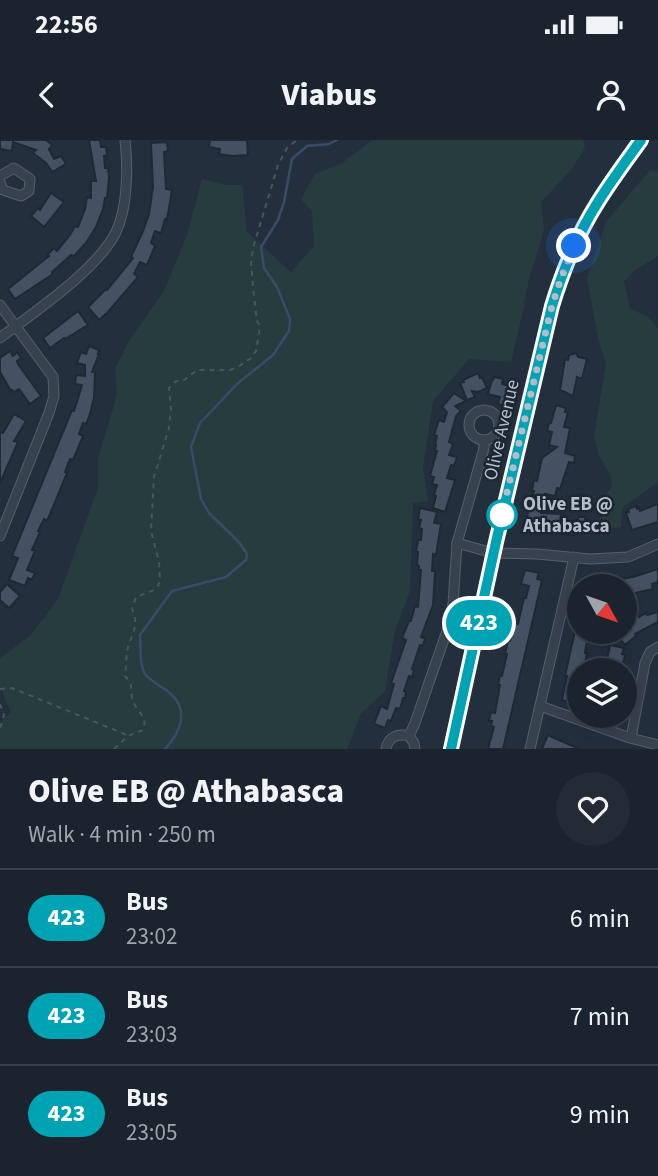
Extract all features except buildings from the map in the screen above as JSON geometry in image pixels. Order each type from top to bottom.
[{"type":"main road","name":"Olive Avenue","points":[[451,749],[493,553],[552,306],[580,233],[641,140]]},
{"type":"street","points":[[0,338],[97,260],[117,231],[126,196],[125,140]]},
{"type":"street","points":[[0,176],[14,168],[30,178],[29,191],[21,196],[3,190],[0,182]]},
{"type":"street","points":[[0,305],[53,377],[54,396],[0,536]]},
{"type":"street","points":[[409,736],[450,622],[457,543],[485,440]]},
{"type":"street","points":[[457,543],[493,553],[590,559],[628,556],[658,544]]},
{"type":"street","points":[[530,749],[574,557]]},
{"type":"street","points":[[631,738],[645,663],[650,652],[658,647]]},
{"type":"street","points":[[540,706],[658,745]]},
{"type":"street","points":[[386,749],[393,737],[402,735],[409,736],[415,749]]},
{"type":"path","points":[[114,749],[128,736],[143,730],[145,725],[144,717],[132,699],[132,683],[125,676],[125,669],[128,650],[136,629],[132,609],[136,597],[154,590],[160,580],[159,562],[151,531],[154,477],[169,428],[169,388],[177,381],[183,382],[197,370],[230,370],[238,367],[256,351],[260,326],[257,321],[251,264],[253,248],[278,164],[287,148],[296,140]]},
{"type":"path","points":[[0,689],[12,688],[128,736]]},
{"type":"path","points":[[0,704],[4,715],[0,729]]},
{"type":"green space","points":[[372,140],[583,140],[585,148],[571,170],[541,202],[544,231],[529,279],[511,362],[469,359],[433,401],[423,468],[428,501],[413,503],[410,591],[395,630],[385,691],[361,714],[347,749],[0,749],[0,723],[11,712],[0,687],[0,658],[31,635],[58,599],[98,488],[98,458],[117,395],[115,369],[130,339],[164,291],[187,235],[202,179],[226,185],[242,185],[247,232],[291,272],[314,246],[312,211],[301,199],[315,174],[341,164]]},
{"type":"green space","points":[[650,170],[658,171],[658,256],[635,270],[624,281],[630,308],[649,318],[658,328],[658,482],[622,508],[621,527],[613,528],[604,525],[597,505],[612,487],[610,474],[599,456],[594,436],[606,364],[598,338],[587,278],[606,222]]},
{"type":"waterway","points":[[165,749],[181,722],[180,708],[172,695],[145,674],[141,661],[140,635],[172,591],[226,577],[246,560],[247,554],[239,542],[209,513],[201,499],[191,447],[200,423],[237,384],[273,355],[289,331],[290,319],[277,287],[264,268],[261,247],[278,220],[292,159],[307,146],[329,144],[337,140]]},
{"type":"bus line","name":"423","points":[[451,749],[496,542],[552,306],[580,233],[641,140]]},
{"type":"place","name":"Olive EB @ Athabasca","points":[[502,515]]},
{"type":"route","points":[[502,515],[500,522],[552,306],[574,246]]}]
